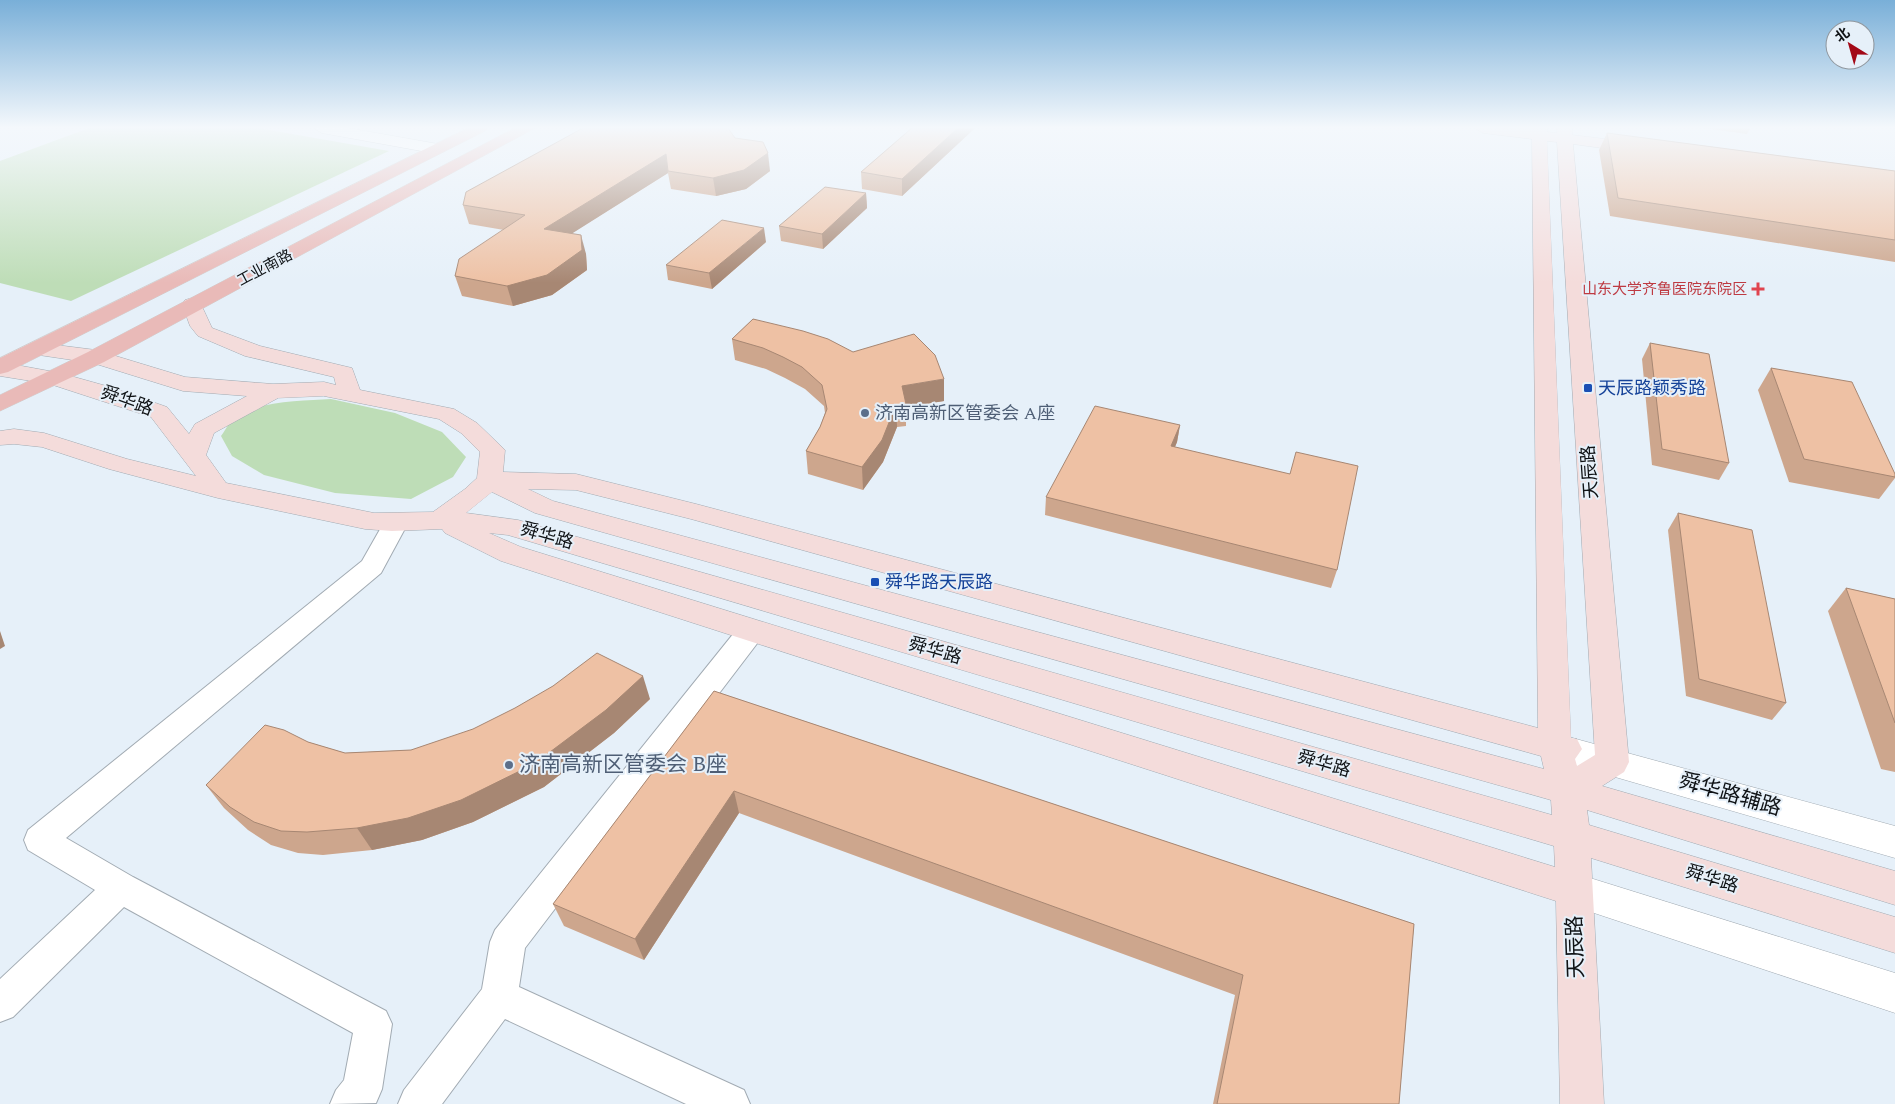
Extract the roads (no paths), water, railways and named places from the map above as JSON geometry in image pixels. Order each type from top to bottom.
[{"type":"main road","name":"工业南路","points":[[0,368],[377,180]]},
{"type":"main road","name":"工业南路","points":[[0,404],[96,357],[192,304],[242,280],[430,180]]},
{"type":"main road","name":"天辰路","points":[[1553,180],[1560,748],[1572,836],[1582,1104]]},
{"type":"main road","name":"天辰路","points":[[1557,180],[1612,762]]},
{"type":"main road","points":[[192,304],[200,326],[205,332],[253,351],[344,373],[350,394]]},
{"type":"main road","name":"舜华路","points":[[40,348],[96,357],[183,384],[273,391],[324,388],[446,414],[469,428],[494,450],[489,480],[544,507],[1567,790],[1895,888]]},
{"type":"main road","name":"舜华路","points":[[0,368],[52,378],[102,392],[159,412],[194,455],[218,490],[369,521],[396,523],[439,520],[509,526],[536,533],[1572,836],[1895,935]]},
{"type":"main road","points":[[194,455],[203,429],[273,391]]},
{"type":"main road","points":[[0,438],[10,436],[59,444],[117,463],[218,490]]},
{"type":"main road","points":[[1560,748],[576,482],[489,480],[474,495],[439,520],[511,554],[1574,890]]},
{"type":"main road","points":[[1567,790],[1612,762]]},
{"type":"street","points":[[350,1104],[362,1089],[373,1024],[122,888],[40,840],[372,567],[396,523]]},
{"type":"street","points":[[418,1104],[499,997],[508,942],[752,630]]},
{"type":"street","name":"舜华路辅路","points":[[1560,748],[1895,842]]},
{"type":"street","points":[[0,1004],[122,888]]},
{"type":"street","points":[[1574,890],[1895,993]]},
{"type":"street","points":[[499,997],[730,1104]]},
{"type":"place","name":"山东大学齐鲁医院东院区","points":[[1758,289]]},
{"type":"place","name":"天辰路颖秀路","points":[[1588,388]]},
{"type":"place","name":"济南高新区管委会 A座","points":[[865,413]]},
{"type":"place","name":"舜华路天辰路","points":[[875,582]]},
{"type":"place","name":"济南高新区管委会 B座","points":[[509,765]]}]
